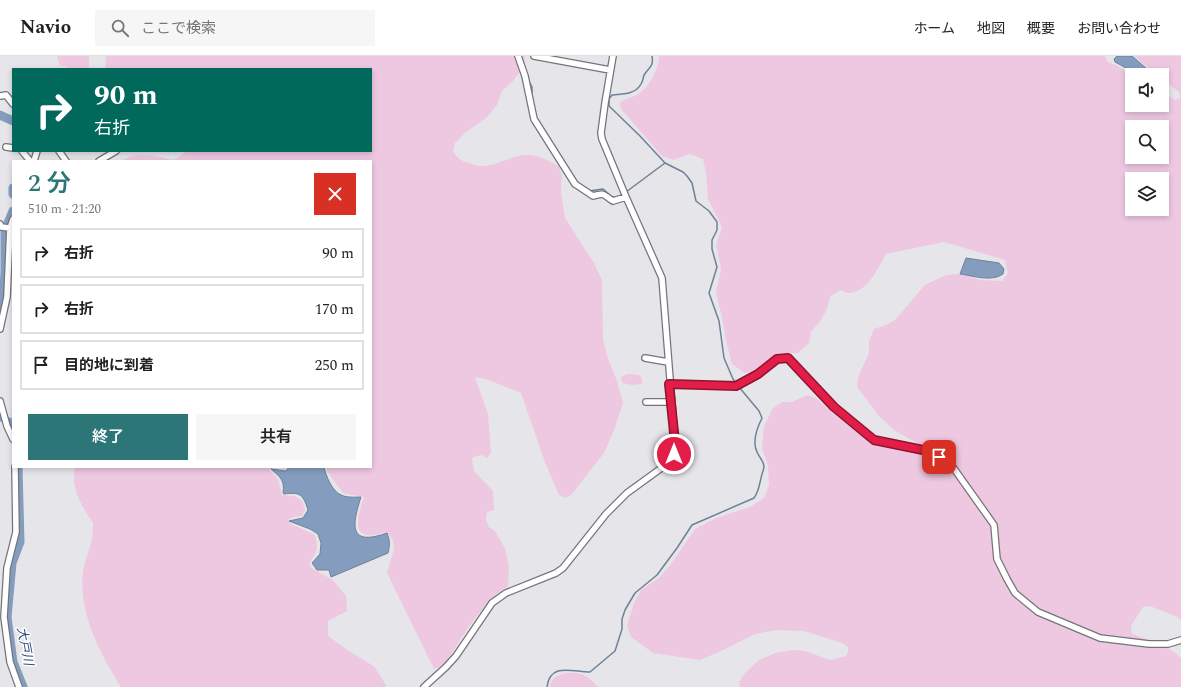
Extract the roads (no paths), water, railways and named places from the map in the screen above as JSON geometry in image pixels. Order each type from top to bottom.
[{"type":"street","points":[[518,56],[525,76],[534,119],[575,184],[593,196],[602,193],[613,201],[626,198]]},
{"type":"street","points":[[534,56],[610,70]]},
{"type":"street","points":[[424,687],[456,656],[492,603],[506,593],[556,574],[563,568],[606,514],[627,493],[672,459],[674,454],[675,442],[669,384],[662,278],[626,198],[602,139],[601,133],[613,56]]},
{"type":"street","points":[[0,96],[6,95],[12,103]]},
{"type":"street","points":[[6,147],[12,148]]},
{"type":"street","points":[[23,152],[31,160]]},
{"type":"street","points":[[101,160],[114,152]]},
{"type":"street","points":[[0,329],[7,297],[3,227],[12,220]]},
{"type":"street","points":[[645,358],[668,362]]},
{"type":"street","points":[[669,384],[738,385],[758,374],[777,359],[788,358],[834,407],[874,440],[928,451],[950,463],[994,525],[997,559],[1007,579],[1016,593],[1038,612],[1100,638],[1150,644],[1168,644],[1181,640]]},
{"type":"street","points":[[0,401],[7,426],[12,437]]},
{"type":"street","points":[[646,402],[671,402]]},
{"type":"street","points":[[15,468],[16,532],[7,568],[3,629],[10,662],[19,687]]},
{"type":"water","points":[[1117,56],[1132,56],[1146,68],[1126,68],[1115,62],[1114,59]]},
{"type":"water","points":[[966,258],[999,263],[1004,269],[1003,274],[993,278],[988,278],[960,274]]},
{"type":"water","points":[[288,468],[324,468],[330,483],[338,493],[346,497],[361,497],[356,516],[356,531],[359,535],[365,537],[374,537],[387,533],[389,538],[388,553],[331,577],[329,570],[317,570],[312,563],[320,554],[321,543],[318,534],[310,529],[289,521],[303,518],[308,510],[304,500],[300,495],[294,493],[284,494],[281,479],[271,469],[286,471]]},
{"type":"waterway","points":[[652,56],[652,65],[644,75],[639,87],[633,92],[612,95],[609,99],[609,106],[665,163],[683,172],[687,176],[692,183],[696,201],[709,211],[717,222],[717,230],[712,240],[712,249],[717,267],[709,293],[719,321],[724,358],[733,379],[737,384]]},
{"type":"waterway","points":[[528,79],[532,87],[532,96]]},
{"type":"waterway","name":"大戸川","points":[[0,115],[12,121]]},
{"type":"waterway","points":[[626,192],[665,163]]},
{"type":"waterway","points":[[589,191],[603,189],[612,197],[623,194]]},
{"type":"waterway","name":"大戸川","points":[[1,314],[3,306],[5,272],[5,230],[12,213]]},
{"type":"waterway","points":[[547,687],[549,679],[557,671],[570,670],[590,672],[615,651],[622,629],[622,619],[625,610],[635,593],[657,575],[692,525],[754,498],[756,495],[764,467],[755,444],[757,431],[762,418],[759,411],[739,387]]},
{"type":"waterway","name":"大戸川","points":[[0,413],[1,417]]},
{"type":"waterway","name":"大戸川","points":[[9,422],[12,429]]},
{"type":"waterway","name":"大戸川","points":[[18,468],[20,542],[12,563],[7,617],[13,662],[23,687]]}]
